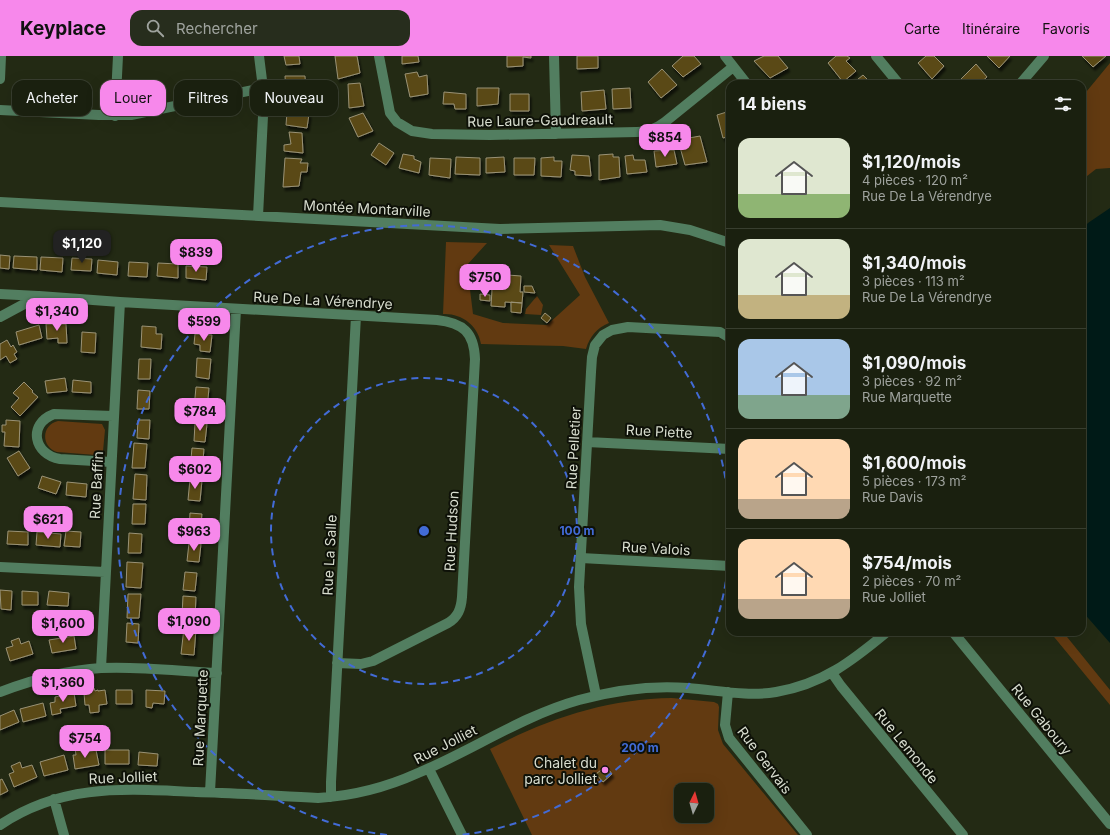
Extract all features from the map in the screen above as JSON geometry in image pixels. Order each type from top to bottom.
[{"type":"street","points":[[0,79],[1,56]]},
{"type":"street","points":[[117,80],[118,56]]},
{"type":"street","points":[[258,56],[262,80]]},
{"type":"street","name":"Rue Laure-Gaudreault","points":[[379,56],[389,110],[397,122],[408,129],[424,133],[469,135],[637,132],[652,130],[733,67]]},
{"type":"street","points":[[554,56],[556,134]]},
{"type":"street","points":[[725,56],[744,80]]},
{"type":"street","points":[[876,56],[896,80]]},
{"type":"street","points":[[1023,80],[1043,56]]},
{"type":"street","points":[[166,109],[250,91]]},
{"type":"street","points":[[0,110],[100,115]]},
{"type":"street","points":[[258,216],[263,116]]},
{"type":"street","name":"Montée Montarville","points":[[0,202],[500,229],[660,225],[684,228],[726,242]]},
{"type":"street","name":"Rue De La Vérendrye","points":[[0,294],[437,320],[457,324]]},
{"type":"street","points":[[0,317],[39,296]]},
{"type":"street","name":"Rue Baffin","points":[[101,668],[120,302]]},
{"type":"street","name":"Rue Marquette","points":[[210,792],[236,309]]},
{"type":"street","name":"Rue La Salle","points":[[332,797],[331,782],[356,316]]},
{"type":"street","name":"Rue Hudson","points":[[338,663],[361,664],[369,662],[448,623],[454,619],[460,610],[462,597],[475,359],[474,345],[470,336],[466,330],[457,324]]},
{"type":"street","name":"Rue Pelletier","points":[[596,695],[581,624],[579,587],[592,357],[597,341],[605,333],[617,328],[628,327],[720,332],[726,336]]},
{"type":"street","points":[[111,462],[52,458],[41,449],[38,443],[37,435],[38,428],[42,422],[47,417],[54,414],[113,416]]},
{"type":"street","name":"Rue Piette","points":[[587,442],[726,449]]},
{"type":"street","name":"Rue Valois","points":[[581,558],[726,566]]},
{"type":"street","points":[[0,567],[105,572]]},
{"type":"street","name":"Rue Jolliet","points":[[0,825],[30,808],[54,799],[79,793],[121,789],[152,789],[303,797],[332,797],[379,787],[408,778],[523,720],[556,707],[596,695],[623,690],[654,687],[687,688],[748,694],[782,691],[812,682],[832,673],[857,657],[883,636]]},
{"type":"street","name":"Rue Gaboury","points":[[956,636],[1110,824]]},
{"type":"street","points":[[0,692],[54,676],[101,668],[217,673]]},
{"type":"street","name":"Rue Lemonde","points":[[832,673],[840,686],[962,835]]},
{"type":"street","name":"Rue Gervais","points":[[728,692],[725,725],[729,738],[807,835]]},
{"type":"street","points":[[429,768],[462,835]]},
{"type":"street","points":[[54,799],[64,835]]},
{"type":"shaded area","points":[[1110,63],[1110,168],[1096,169],[1086,177],[1086,92]]},
{"type":"shaded area","points":[[446,242],[487,243],[467,265],[473,314],[503,323],[547,325],[580,295],[549,245],[573,246],[585,277],[609,323],[594,333],[586,349],[563,346],[481,344],[476,331],[468,322],[462,318],[450,314],[443,314]]},
{"type":"shaded area","points":[[537,296],[543,305],[541,315],[525,314],[526,309]]},
{"type":"shaded area","points":[[58,421],[102,424],[105,430],[103,451],[96,455],[57,452],[52,449],[48,446],[46,441],[46,431],[52,423]]},
{"type":"shaded area","points":[[1053,636],[1066,636],[1110,690],[1110,705]]},
{"type":"shaded area","points":[[672,698],[714,702],[718,704],[718,730],[723,744],[798,835],[532,835],[490,749],[511,738],[555,720],[600,707],[624,702]]},
{"type":"water","points":[[1110,208],[1110,643],[1086,616],[1086,225]]},
{"type":"building","points":[[284,56],[299,56],[300,64],[286,65]]},
{"type":"building","points":[[335,56],[357,56],[360,73],[338,79]]},
{"type":"building","points":[[402,56],[418,56],[419,62],[402,64]]},
{"type":"building","points":[[507,56],[531,56],[531,58],[523,57],[523,66],[507,67]]},
{"type":"building","points":[[577,56],[598,56],[598,68],[577,69]]},
{"type":"building","points":[[683,56],[694,56],[701,64],[683,77],[672,66]]},
{"type":"building","points":[[764,56],[778,56],[788,68],[770,78],[754,61]]},
{"type":"building","points":[[836,56],[847,56],[850,58],[846,61],[856,71],[845,80],[841,80],[828,63]]},
{"type":"building","points":[[926,56],[934,56],[944,66],[932,79],[918,63]]},
{"type":"building","points":[[987,56],[1010,56],[999,68]]},
{"type":"building","points":[[1082,56],[1106,56],[1093,67]]},
{"type":"building","points":[[976,64],[987,77],[984,80],[960,80]]},
{"type":"building","points":[[662,69],[677,85],[661,98],[648,82]]},
{"type":"building","points":[[417,72],[419,77],[427,75],[428,94],[410,97],[405,74]]},
{"type":"building","points":[[863,75],[868,80],[857,80]]},
{"type":"building","points":[[285,76],[305,76],[305,80],[285,80]]},
{"type":"building","points":[[360,83],[364,106],[349,108],[348,84]]},
{"type":"building","points":[[477,88],[499,88],[498,104],[477,106]]},
{"type":"building","points":[[630,88],[631,108],[613,109],[612,89]]},
{"type":"building","points":[[604,90],[606,109],[582,111],[581,92]]},
{"type":"building","points":[[444,92],[466,94],[466,109],[455,109],[454,104],[443,104]]},
{"type":"building","points":[[510,94],[529,94],[529,111],[510,111]]},
{"type":"building","points":[[726,112],[726,137],[723,138],[717,115]]},
{"type":"building","points":[[363,113],[373,131],[358,137],[349,118]]},
{"type":"building","points":[[287,116],[309,116],[307,128],[286,125]]},
{"type":"building","points":[[289,132],[302,133],[303,153],[284,151],[284,145],[291,144]]},
{"type":"building","points":[[700,136],[707,162],[685,165],[678,140]]},
{"type":"building","points":[[379,143],[394,153],[386,165],[371,155]]},
{"type":"building","points":[[674,150],[677,164],[656,167],[654,151]]},
{"type":"building","points":[[403,154],[414,156],[414,159],[421,162],[419,173],[399,168]]},
{"type":"building","points":[[613,154],[613,157],[619,157],[620,177],[599,180],[599,155]]},
{"type":"building","points":[[572,155],[589,156],[591,176],[575,175],[575,171],[570,170]]},
{"type":"building","points":[[633,155],[634,160],[645,160],[647,172],[627,174],[625,156]]},
{"type":"building","points":[[456,157],[480,158],[480,175],[455,174]]},
{"type":"building","points":[[504,157],[505,172],[486,173],[486,158]]},
{"type":"building","points":[[554,157],[554,161],[562,161],[561,177],[541,176],[541,158]]},
{"type":"building","points":[[285,158],[302,159],[300,163],[308,163],[307,172],[301,172],[299,186],[283,187]]},
{"type":"building","points":[[430,158],[451,159],[450,178],[429,175]]},
{"type":"building","points":[[514,158],[535,158],[534,175],[514,175]]},
{"type":"building","points":[[0,255],[10,256],[9,269],[0,268]]},
{"type":"building","points":[[14,256],[37,257],[37,270],[13,268]]},
{"type":"building","points":[[41,257],[63,258],[62,272],[40,270]]},
{"type":"building","points":[[72,258],[92,259],[91,271],[71,270]]},
{"type":"building","points":[[98,260],[118,262],[117,275],[97,273]]},
{"type":"building","points":[[129,262],[148,263],[147,277],[128,276]]},
{"type":"building","points":[[158,263],[178,264],[178,278],[157,276]]},
{"type":"building","points":[[186,266],[207,267],[206,280],[186,278]]},
{"type":"building","points":[[494,268],[507,269],[507,275],[521,276],[520,292],[523,292],[522,303],[505,302],[505,307],[491,306],[491,273],[493,273]]},
{"type":"building","points":[[483,279],[489,279],[489,288],[482,288]]},
{"type":"building","points":[[524,286],[532,286],[535,293],[524,292]]},
{"type":"building","points":[[480,294],[490,295],[490,301],[480,300]]},
{"type":"building","points":[[511,302],[522,303],[521,313],[511,312]]},
{"type":"building","points":[[545,313],[551,318],[547,323],[541,318]]},
{"type":"building","points":[[46,324],[66,324],[67,343],[58,343],[58,338],[47,339]]},
{"type":"building","points":[[39,325],[42,338],[19,345],[16,332]]},
{"type":"building","points":[[142,326],[156,327],[156,334],[162,334],[161,349],[141,347]]},
{"type":"building","points":[[82,332],[96,333],[95,353],[81,352]]},
{"type":"building","points":[[195,334],[212,335],[210,352],[200,351],[200,345],[194,344]]},
{"type":"building","points":[[7,340],[11,347],[13,345],[17,352],[14,354],[17,359],[10,363],[6,356],[0,360],[0,344]]},
{"type":"building","points":[[197,358],[211,359],[209,379],[196,377]]},
{"type":"building","points":[[139,359],[151,359],[150,379],[138,379]]},
{"type":"building","points":[[65,378],[67,391],[47,393],[45,381]]},
{"type":"building","points":[[73,380],[91,382],[91,393],[72,392]]},
{"type":"building","points":[[24,382],[38,397],[20,416],[11,407],[19,398],[13,393]]},
{"type":"building","points":[[196,387],[209,388],[207,409],[194,408]]},
{"type":"building","points":[[138,390],[150,391],[149,409],[137,409]]},
{"type":"building","points":[[6,420],[20,421],[19,447],[4,446],[5,432],[2,432],[2,425],[6,425]]},
{"type":"building","points":[[138,420],[150,420],[149,439],[137,438]]},
{"type":"building","points":[[195,423],[207,424],[205,442],[194,441]]},
{"type":"building","points":[[134,443],[147,444],[145,468],[132,468]]},
{"type":"building","points":[[192,448],[204,449],[202,471],[190,470]]},
{"type":"building","points":[[19,451],[30,468],[18,476],[7,458]]},
{"type":"building","points":[[135,474],[147,475],[146,500],[133,499]]},
{"type":"building","points":[[42,476],[61,482],[56,494],[38,488]]},
{"type":"building","points":[[190,479],[202,480],[200,501],[188,500]]},
{"type":"building","points":[[67,482],[87,484],[86,497],[66,495]]},
{"type":"building","points":[[133,504],[146,504],[145,524],[132,524]]},
{"type":"building","points":[[190,513],[202,514],[200,532],[189,531]]},
{"type":"building","points":[[8,531],[28,532],[28,545],[7,544]]},
{"type":"building","points":[[66,531],[81,532],[80,547],[64,546]]},
{"type":"building","points":[[37,532],[61,534],[60,547],[36,545]]},
{"type":"building","points":[[129,533],[142,534],[141,553],[128,553]]},
{"type":"building","points":[[189,543],[201,544],[199,562],[187,561]]},
{"type":"building","points":[[127,562],[143,563],[141,588],[126,587]]},
{"type":"building","points":[[185,572],[197,573],[195,591],[183,590]]},
{"type":"building","points":[[0,590],[12,591],[11,610],[1,609]]},
{"type":"building","points":[[22,591],[38,592],[38,605],[22,605]]},
{"type":"building","points":[[49,591],[69,593],[68,606],[47,605]]},
{"type":"building","points":[[128,594],[141,594],[139,618],[127,618]]},
{"type":"building","points":[[183,596],[196,597],[195,617],[182,616]]},
{"type":"building","points":[[127,623],[139,624],[138,643],[126,642]]},
{"type":"building","points":[[184,628],[196,629],[194,655],[181,654]]},
{"type":"building","points":[[74,636],[76,649],[52,653],[49,640]]},
{"type":"building","points":[[19,638],[21,644],[29,641],[33,654],[10,661],[6,648],[13,646],[11,641]]},
{"type":"building","points":[[94,688],[95,691],[105,690],[107,704],[99,705],[99,712],[90,713],[89,705],[85,705],[84,693],[88,692],[87,689]]},
{"type":"building","points":[[116,690],[132,690],[132,704],[116,704]]},
{"type":"building","points":[[146,690],[165,691],[164,704],[153,703],[152,708],[146,707]]},
{"type":"building","points":[[74,693],[76,706],[60,709],[61,713],[52,715],[50,703],[55,702],[55,697]]},
{"type":"building","points":[[43,703],[46,716],[23,722],[20,709]]},
{"type":"building","points":[[14,710],[19,722],[0,730],[0,716]]},
{"type":"building","points":[[82,747],[83,753],[96,750],[99,765],[75,769],[73,755],[76,755],[75,748]]},
{"type":"building","points":[[105,750],[129,750],[129,764],[105,764]]},
{"type":"building","points":[[139,752],[158,754],[157,766],[138,765]]},
{"type":"building","points":[[64,755],[68,770],[44,776],[40,762]]},
{"type":"building","points":[[20,762],[22,768],[32,765],[37,777],[14,787],[9,774],[14,772],[11,766]]},
{"type":"building","name":"Chalet du parc Jolliet","points":[[606,766],[612,774],[603,782],[596,774]]},
{"type":"building","points":[[2,779],[8,791],[0,795],[0,780]]},
{"type":"place","name":"Chalet du parc Jolliet","points":[[605,770]]}]
